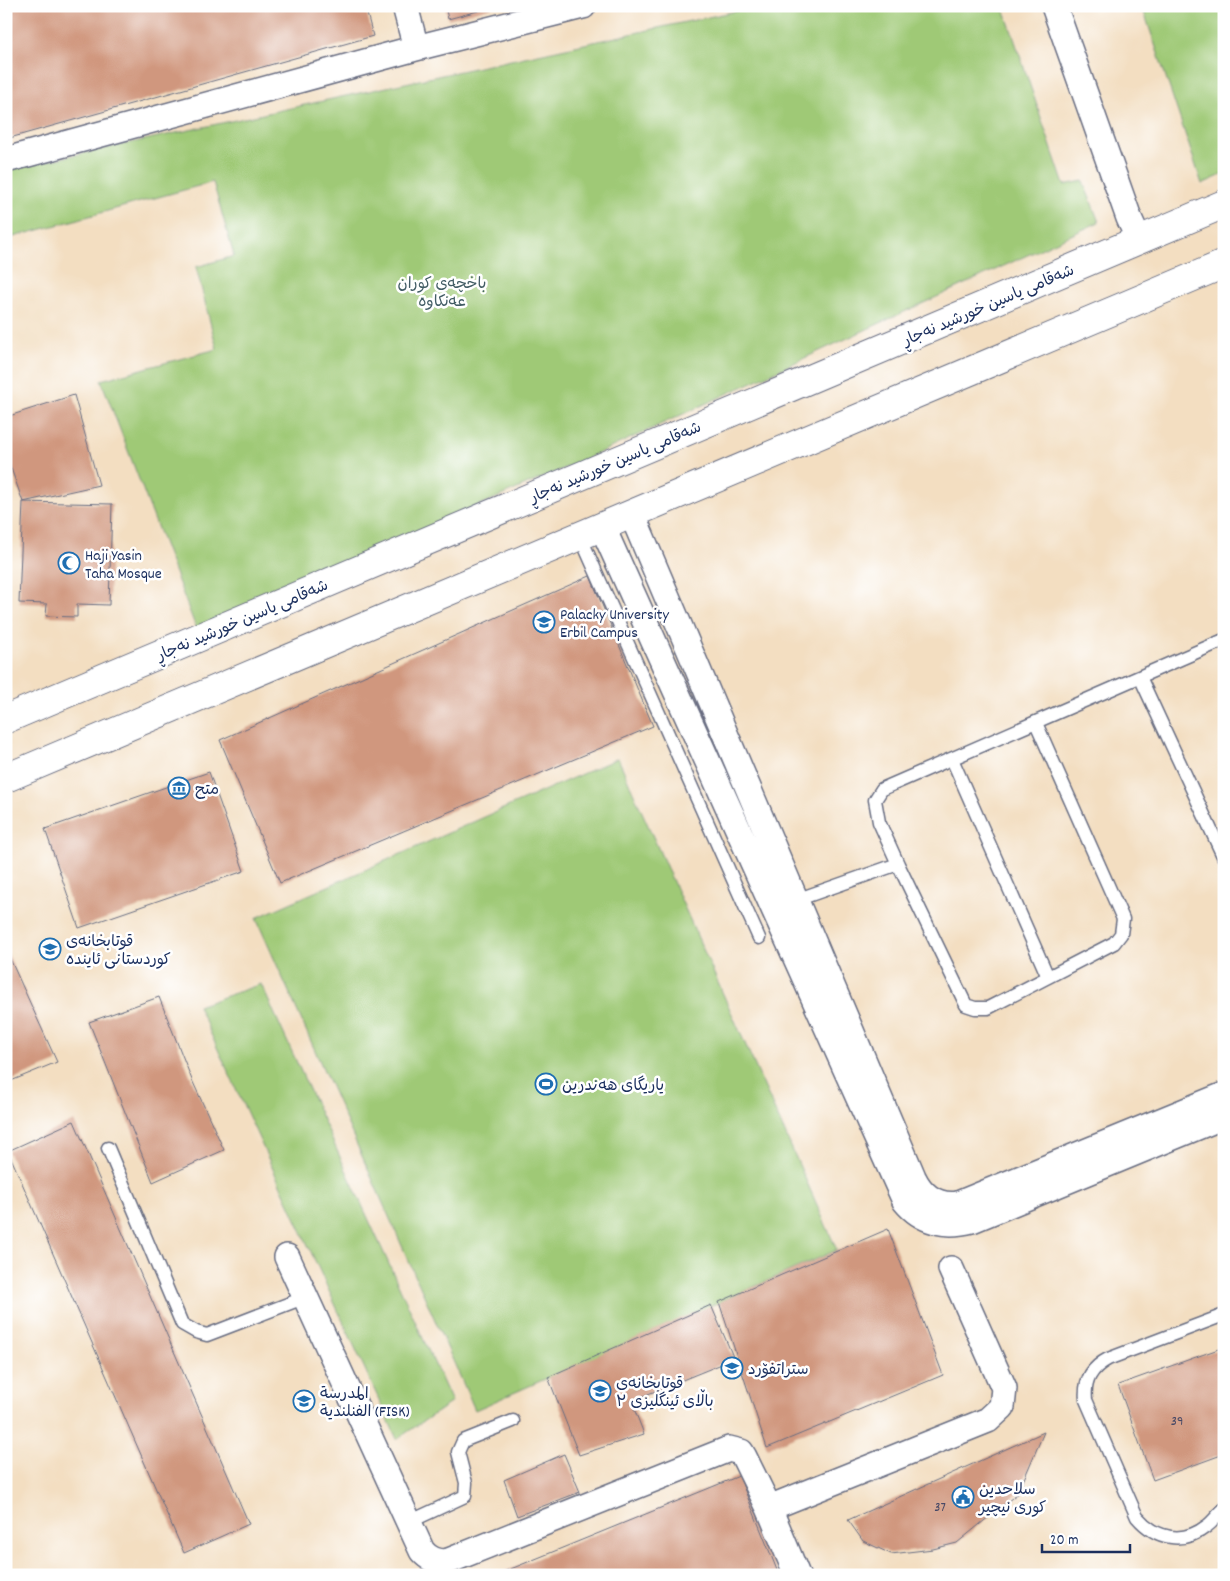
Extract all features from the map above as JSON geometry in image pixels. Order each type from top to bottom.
[{"type":"street","points":[[405,6],[416,48]]},
{"type":"street","points":[[6,160],[416,48],[583,6]]},
{"type":"street","points":[[1054,6],[1129,218],[1139,240]]},
{"type":"street","name":"شەقامی یاسین خورشید نەجاڕ","points":[[6,719],[1224,204]]},
{"type":"street","points":[[6,778],[1224,264]]},
{"type":"street","points":[[632,514],[920,1190],[934,1201],[952,1205],[962,1202],[1224,1095]]},
{"type":"street","points":[[591,531],[905,1201],[910,1208],[925,1218],[942,1223],[952,1224],[972,1220],[1224,1116]]},
{"type":"street","points":[[287,1257],[408,1522],[422,1551],[427,1557],[439,1562],[446,1562],[729,1449],[741,1452],[744,1457],[769,1508],[798,1575]]},
{"type":"street","points":[[769,1508],[988,1420],[1002,1407],[1004,1388],[952,1269]]},
{"type":"lane","points":[[591,531],[758,938]]},
{"type":"lane","points":[[1036,723],[1123,919],[1121,934],[1114,943],[988,1008],[975,1008],[966,1005],[879,822],[875,800],[882,789],[1223,642]]},
{"type":"lane","points":[[1140,677],[1224,858]]},
{"type":"lane","points":[[952,759],[1048,977]]},
{"type":"lane","points":[[796,900],[898,864]]},
{"type":"lane","points":[[108,1148],[182,1324],[206,1335],[306,1297]]},
{"type":"lane","points":[[1224,1315],[1104,1362],[1091,1373],[1085,1391],[1086,1400],[1137,1517],[1145,1526],[1166,1537],[1187,1535],[1198,1532],[1208,1526],[1224,1509]]},
{"type":"lane","points":[[408,1522],[464,1496],[466,1483],[458,1452],[463,1441],[513,1421]]},
{"type":"green space","name":"باخچەی کوران عەنکاوە","points":[[759,6],[1003,6],[1064,185],[1083,181],[1099,222],[586,459],[196,628],[101,380],[217,349],[196,267],[234,256],[213,182],[6,239],[6,170]]},
{"type":"green space","points":[[1142,6],[1224,6],[1224,174],[1202,184]]},
{"type":"green space","name":"یاریگای هەندرین","points":[[618,758],[837,1250],[475,1410],[256,918]]},
{"type":"green space","points":[[261,984],[452,1402],[397,1439],[198,1006]]},
{"type":"building","points":[[6,6],[365,6],[373,36],[6,139]]},
{"type":"building","points":[[445,6],[493,6],[493,7],[448,19]]},
{"type":"building","points":[[74,395],[99,485],[23,502],[6,454],[6,417]]},
{"type":"building","points":[[23,502],[112,504],[109,605],[77,604],[77,617],[46,616],[47,604],[19,603]]},
{"type":"building","points":[[590,576],[653,726],[280,883],[220,740]]},
{"type":"building","points":[[209,772],[244,871],[79,928],[45,829]]},
{"type":"building","points":[[6,950],[57,1062],[6,1083]]},
{"type":"building","points":[[159,997],[192,1080],[224,1150],[153,1182],[89,1022]]},
{"type":"building","points":[[74,1121],[249,1524],[184,1553],[8,1151]]},
{"type":"building","points":[[888,1229],[943,1375],[767,1448],[719,1302]]},
{"type":"building","points":[[711,1305],[734,1359],[631,1401],[644,1434],[579,1455],[548,1377]]},
{"type":"building","points":[[1224,1347],[1224,1454],[1153,1480],[1118,1385]]},
{"type":"building","points":[[1044,1432],[1018,1493],[957,1543],[933,1549],[891,1554],[863,1541],[848,1520]]},
{"type":"building","points":[[564,1454],[580,1492],[517,1516],[504,1480]]},
{"type":"building","points":[[739,1476],[779,1575],[496,1575]]},
{"type":"place","name":"Haji Yasin Taha Mosque","points":[[69,563]]},
{"type":"place","name":"Palacky University Erbil Campus","points":[[544,622]]},
{"type":"place","name":"متح","points":[[179,788]]},
{"type":"place","name":"قوتابخانەی کوردستانی ئایندە","points":[[50,949]]},
{"type":"place","name":"یاریگای هەندرین","points":[[546,1084]]},
{"type":"place","name":"ستراتفۆرد","points":[[732,1368]]},
{"type":"place","name":"قوتابخانەی باڵای ئینگلیزی ۲","points":[[600,1391]]},
{"type":"place","name":"المدرسة الفنلندية (FISK)","points":[[304,1401]]},
{"type":"place","name":"سلاحدین كوری نیچیر","points":[[963,1497]]}]
